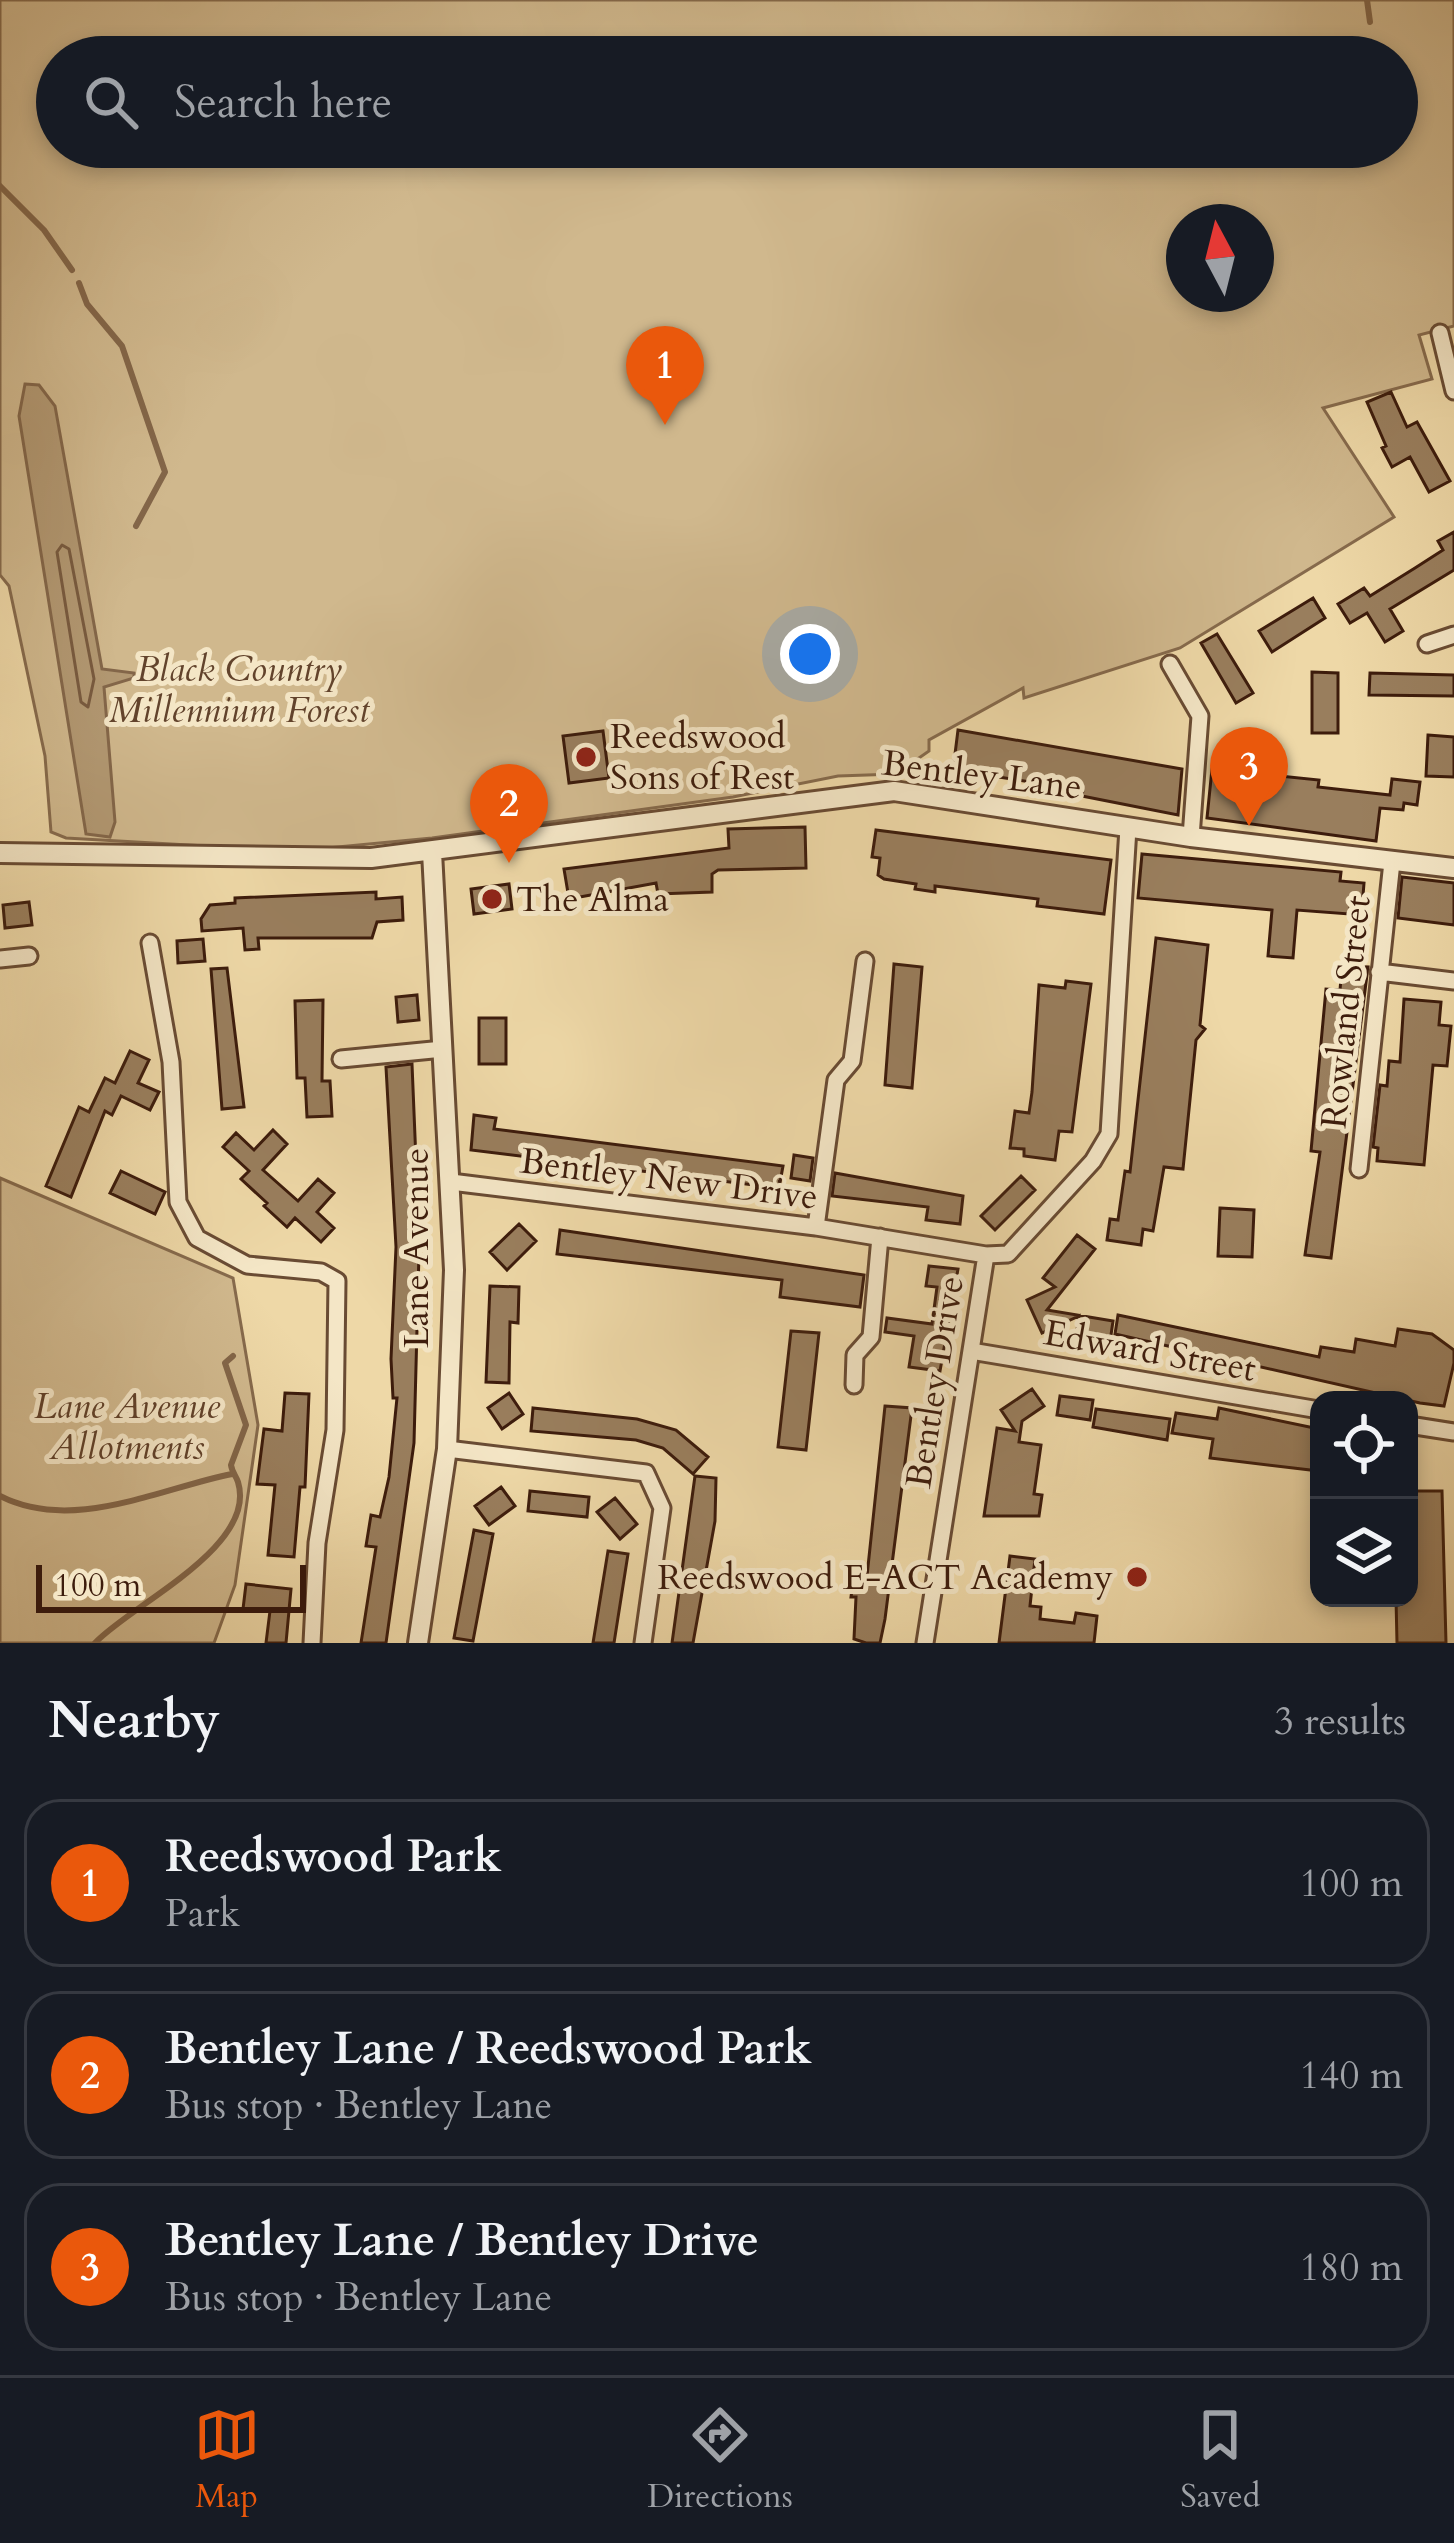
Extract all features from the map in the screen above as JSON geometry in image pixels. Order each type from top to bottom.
[{"type":"street","points":[[1440,332],[1454,391]]},
{"type":"street","points":[[1427,644],[1454,635]]},
{"type":"street","points":[[1171,664],[1200,716],[1191,837]]},
{"type":"street","name":"Bentley Lane","points":[[0,854],[62,850],[320,861],[432,852],[873,792],[924,793],[1191,837],[1454,868]]},
{"type":"street","name":"Bentley Drive","points":[[925,1643],[986,1255],[1008,1254],[1093,1161],[1109,1134],[1128,828]]},
{"type":"street","name":"Lane Avenue","points":[[418,1643],[447,1449],[452,1182],[432,852]]},
{"type":"street","name":"Rowland Street","points":[[1359,1169],[1393,862]]},
{"type":"street","points":[[150,943],[171,1062],[178,1202],[197,1238],[247,1265],[321,1272],[337,1282],[335,1430],[317,1543],[312,1643]]},
{"type":"street","points":[[0,959],[29,956]]},
{"type":"street","points":[[816,1227],[836,1080],[852,1061],[865,961]]},
{"type":"street","points":[[1379,972],[1454,981]]},
{"type":"street","points":[[341,1059],[443,1049]]},
{"type":"street","name":"Bentley New Drive","points":[[452,1182],[816,1227],[986,1255]]},
{"type":"street","points":[[854,1385],[855,1355],[871,1337],[880,1237]]},
{"type":"street","name":"Edward Street","points":[[970,1351],[1310,1408]]},
{"type":"street","points":[[1418,1426],[1454,1432]]},
{"type":"street","points":[[447,1449],[646,1473],[662,1508],[643,1643]]},
{"type":"green space","name":"Black Country Millennium Forest","points":[[0,0],[1454,0],[1454,326],[1419,335],[1432,379],[1323,408],[1394,517],[1180,648],[1024,698],[1023,688],[929,740],[929,751],[896,774],[838,776],[733,797],[327,848],[66,838],[51,832],[45,756],[9,586],[0,575]]},
{"type":"green space","name":"Lane Avenue Allotments","points":[[0,1178],[233,1278],[258,1425],[235,1585],[214,1643],[0,1643]]},
{"type":"water","points":[[25,384],[39,385],[55,406],[102,669],[134,673],[134,678],[104,687],[115,822],[110,837],[86,834],[19,416]]},
{"type":"building","points":[[1391,392],[1407,427],[1417,422],[1450,481],[1429,492],[1410,457],[1392,467],[1382,448],[1386,446],[1367,402]]},
{"type":"building","points":[[1454,532],[1454,570],[1390,609],[1403,631],[1385,642],[1367,613],[1350,623],[1338,604],[1364,588],[1370,596],[1443,550],[1438,541]]},
{"type":"building","points":[[1313,598],[1325,618],[1272,652],[1259,631]]},
{"type":"building","points":[[1217,634],[1253,693],[1236,703],[1201,643]]},
{"type":"building","points":[[1312,672],[1338,673],[1338,733],[1312,733]]},
{"type":"building","points":[[1370,673],[1454,675],[1454,696],[1369,695]]},
{"type":"building","points":[[958,730],[1182,769],[1178,815],[1082,796],[1083,790],[953,770]]},
{"type":"building","name":"Reedswood Sons of Rest","points":[[603,731],[609,778],[569,783],[563,736]]},
{"type":"building","points":[[1428,735],[1454,737],[1454,777],[1426,776]]},
{"type":"building","points":[[1212,769],[1319,780],[1318,787],[1390,795],[1392,779],[1420,782],[1417,805],[1404,803],[1403,810],[1380,808],[1376,841],[1207,818]]},
{"type":"building","points":[[805,827],[806,868],[718,870],[712,874],[712,892],[658,894],[656,883],[569,899],[564,869],[729,848],[728,829]]},
{"type":"building","points":[[876,830],[1111,860],[1104,914],[1037,906],[1038,899],[935,886],[935,892],[915,889],[916,884],[884,879],[878,875],[880,858],[872,857]]},
{"type":"building","points":[[1142,854],[1341,872],[1340,881],[1364,883],[1362,908],[1350,908],[1349,914],[1297,910],[1293,958],[1268,956],[1272,910],[1138,898]]},
{"type":"building","points":[[1402,877],[1454,883],[1454,925],[1398,918]]},
{"type":"building","name":"The Alma","points":[[509,884],[512,909],[474,914],[471,889]]},
{"type":"building","points":[[376,892],[376,899],[402,897],[403,920],[377,922],[372,938],[258,938],[259,949],[245,950],[243,928],[202,931],[201,919],[210,905],[235,903],[235,898]]},
{"type":"building","points":[[29,902],[32,925],[5,928],[3,905]]},
{"type":"building","points":[[1156,938],[1208,945],[1200,1025],[1205,1029],[1196,1040],[1183,1169],[1164,1167],[1153,1231],[1143,1229],[1141,1245],[1107,1240],[1110,1219],[1118,1220],[1125,1171],[1130,1172]]},
{"type":"building","points":[[203,939],[205,961],[178,963],[177,941]]},
{"type":"building","points":[[894,964],[922,967],[912,1088],[885,1085]]},
{"type":"building","points":[[1342,966],[1368,967],[1331,1258],[1305,1255],[1320,1152],[1311,1151],[1326,989],[1340,990]]},
{"type":"building","points":[[227,968],[244,1107],[222,1109],[211,969]]},
{"type":"building","points":[[1066,981],[1091,984],[1072,1132],[1059,1131],[1055,1160],[1024,1156],[1024,1149],[1010,1148],[1015,1111],[1029,1113],[1039,985],[1065,988]]},
{"type":"building","points":[[417,995],[419,1020],[398,1022],[396,997]]},
{"type":"building","points":[[1404,999],[1441,1002],[1439,1025],[1451,1026],[1447,1066],[1433,1065],[1424,1165],[1377,1161],[1378,1148],[1373,1147],[1380,1085],[1387,1086],[1389,1061],[1400,1062]]},
{"type":"building","points":[[323,1000],[322,1081],[330,1081],[332,1116],[307,1117],[305,1078],[297,1078],[295,1001]]},
{"type":"building","points":[[479,1018],[506,1018],[506,1064],[479,1064]]},
{"type":"building","points":[[130,1051],[149,1060],[138,1083],[159,1092],[150,1110],[121,1096],[112,1115],[105,1111],[71,1197],[46,1186],[79,1107],[89,1112],[105,1078],[115,1083]]},
{"type":"building","points":[[412,1064],[417,1185],[411,1185],[414,1253],[419,1253],[414,1443],[386,1643],[361,1643],[376,1547],[366,1546],[371,1515],[380,1517],[389,1477],[397,1398],[393,1398],[391,1359],[396,1247],[386,1067]]},
{"type":"building","points":[[474,1115],[496,1118],[494,1129],[783,1166],[779,1188],[471,1150]]},
{"type":"building","points":[[273,1130],[287,1144],[263,1170],[298,1201],[318,1179],[334,1193],[317,1212],[334,1228],[321,1242],[295,1218],[287,1227],[264,1206],[267,1203],[241,1179],[249,1171],[223,1147],[236,1133],[254,1150]]},
{"type":"building","points":[[794,1155],[813,1158],[810,1181],[791,1178]]},
{"type":"building","points":[[121,1171],[165,1192],[155,1214],[110,1193]]},
{"type":"building","points":[[835,1173],[963,1196],[960,1224],[926,1220],[928,1207],[832,1196]]},
{"type":"building","points":[[1021,1176],[1035,1190],[995,1230],[981,1216]]},
{"type":"building","points":[[1220,1208],[1254,1210],[1252,1257],[1218,1256]]},
{"type":"building","points":[[519,1224],[536,1241],[507,1270],[490,1252]]},
{"type":"building","points":[[560,1230],[864,1275],[860,1307],[780,1297],[782,1280],[557,1254]]},
{"type":"building","points":[[1077,1235],[1095,1249],[1047,1310],[1113,1321],[1110,1342],[1076,1337],[1079,1316],[1042,1333],[1027,1300],[1055,1287],[1043,1278]]},
{"type":"building","points":[[929,1266],[958,1269],[940,1371],[909,1367],[914,1336],[885,1332],[887,1318],[932,1324],[937,1287],[926,1286]]},
{"type":"building","points":[[490,1286],[519,1287],[518,1323],[510,1322],[509,1383],[486,1382]]},
{"type":"building","points":[[1118,1315],[1319,1357],[1321,1347],[1354,1352],[1356,1339],[1395,1346],[1398,1329],[1432,1334],[1454,1350],[1454,1363],[1444,1406],[1418,1403],[1418,1391],[1367,1391],[1115,1334]]},
{"type":"building","points":[[791,1331],[819,1333],[806,1450],[778,1447]]},
{"type":"building","points":[[1032,1389],[1044,1406],[1022,1421],[1019,1442],[1041,1445],[1034,1494],[1042,1495],[1039,1516],[984,1516],[997,1428],[1015,1431],[1001,1410]]},
{"type":"building","points":[[285,1393],[309,1394],[305,1487],[300,1487],[294,1557],[268,1555],[275,1485],[257,1484],[264,1429],[282,1431]]},
{"type":"building","points":[[509,1393],[523,1414],[502,1429],[488,1408]]},
{"type":"building","points":[[1060,1396],[1093,1400],[1090,1420],[1057,1415]]},
{"type":"building","points":[[885,1406],[912,1408],[885,1619],[880,1643],[866,1643],[854,1639],[856,1597],[851,1597],[854,1574],[867,1576]]},
{"type":"building","points":[[533,1408],[637,1419],[676,1430],[708,1457],[693,1474],[663,1448],[636,1440],[531,1431]]},
{"type":"building","points":[[1219,1408],[1310,1427],[1310,1470],[1210,1458],[1213,1439],[1172,1433],[1176,1413],[1217,1419]]},
{"type":"building","points":[[1096,1409],[1170,1419],[1167,1440],[1093,1427]]},
{"type":"building","points":[[695,1476],[716,1478],[715,1521],[693,1643],[672,1643]]},
{"type":"building","points":[[501,1487],[515,1506],[489,1525],[475,1506]]},
{"type":"building","points":[[530,1491],[589,1497],[587,1517],[528,1511]]},
{"type":"building","points":[[1418,1491],[1442,1491],[1446,1643],[1397,1643],[1396,1607],[1418,1607]]},
{"type":"building","points":[[615,1498],[637,1524],[620,1539],[597,1512]]},
{"type":"building","points":[[474,1530],[493,1534],[473,1641],[454,1638]]},
{"type":"building","points":[[608,1551],[628,1554],[614,1643],[593,1643]]},
{"type":"building","points":[[1010,1556],[1035,1559],[1030,1606],[1041,1607],[1040,1619],[1074,1623],[1076,1613],[1097,1616],[1094,1643],[999,1643]]},
{"type":"building","points":[[246,1584],[291,1589],[286,1643],[266,1643],[270,1611],[243,1609]]},
{"type":"waterway","points":[[1367,0],[1370,22]]},
{"type":"waterway","points":[[0,186],[44,230],[72,270]]},
{"type":"waterway","points":[[79,283],[87,304],[122,346],[165,472],[136,526]]},
{"type":"waterway","points":[[95,1643],[187,1573],[229,1529],[239,1506],[238,1482],[231,1465],[246,1425],[225,1363],[233,1356]]},
{"type":"waterway","points":[[0,1496],[28,1506],[86,1509],[232,1474]]},
{"type":"place","name":"Reedswood Park","points":[[665,425]]},
{"type":"place","name":"Reedswood Sons of Rest","points":[[586,757]]},
{"type":"place","name":"Bentley Lane / Bentley Drive","points":[[1249,826]]},
{"type":"place","name":"Bentley Lane / Reedswood Park","points":[[509,863]]},
{"type":"place","name":"The Alma","points":[[492,899]]},
{"type":"place","name":"Reedswood E-ACT Academy","points":[[1137,1577]]}]
